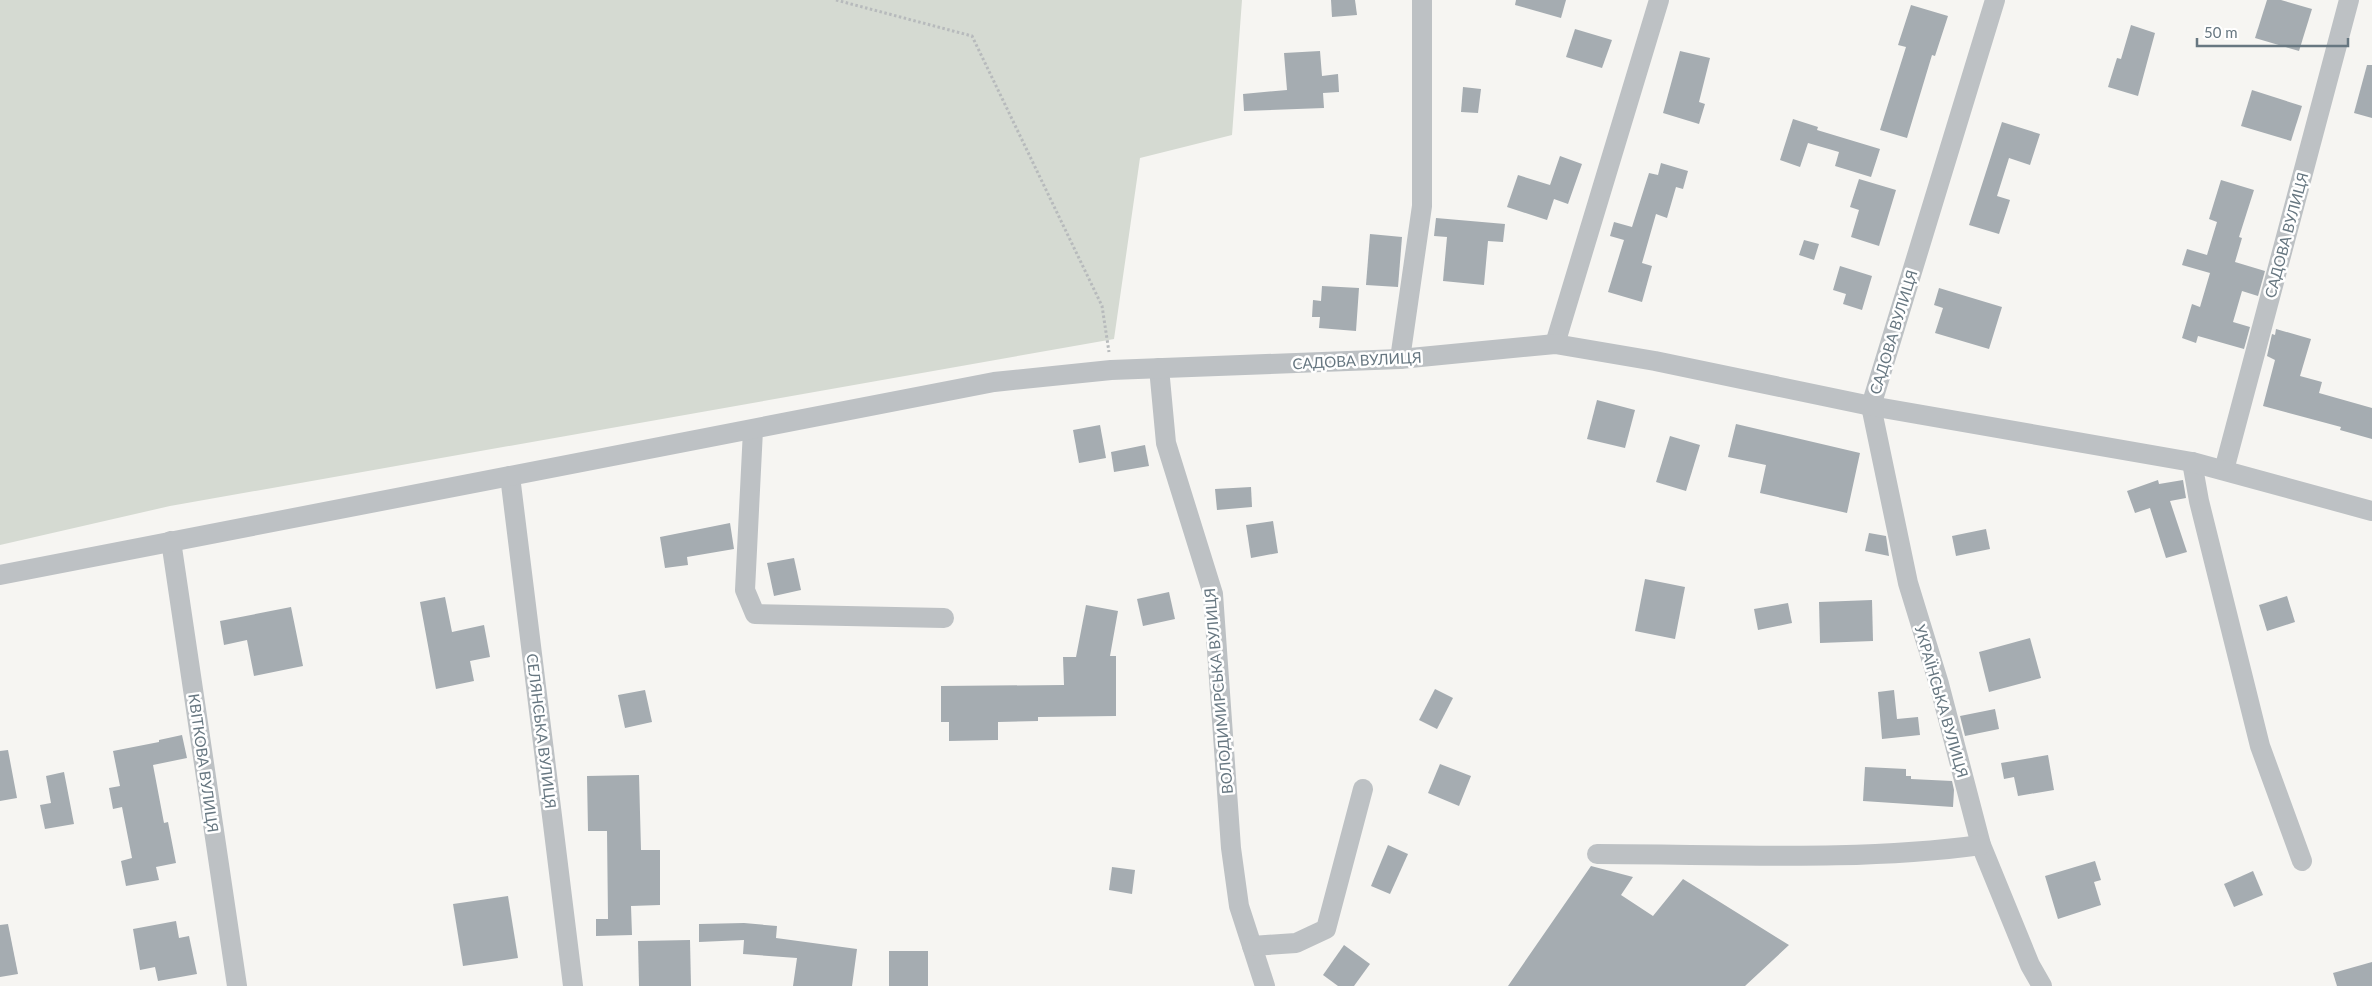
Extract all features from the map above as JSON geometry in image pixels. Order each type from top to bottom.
[{"type":"street","points":[[1400,359],[1422,206],[1422,0]]},
{"type":"street","points":[[1555,344],[1659,0]]},
{"type":"street","name":"САДОВА ВУЛИЦЯ","points":[[1871,406],[1995,0]]},
{"type":"street","name":"САДОВА ВУЛИЦЯ","points":[[2224,470],[2349,0]]},
{"type":"street","name":"САДОВА ВУЛИЦЯ","points":[[0,575],[994,382],[1111,370],[1400,359],[1555,344],[1655,361],[1871,406],[2192,462],[2372,510]]},
{"type":"street","name":"ВОЛОДИМИРСЬКА ВУЛИЦЯ","points":[[1159,368],[1166,443],[1213,594],[1231,848],[1239,906],[1265,986]]},
{"type":"street","name":"УКРАЇНСЬКА ВУЛИЦЯ","points":[[1871,406],[1908,583],[1940,684],[1981,845],[2030,965],[2042,986]]},
{"type":"street","points":[[753,430],[745,590],[754,614],[944,618]]},
{"type":"street","points":[[2192,462],[2199,501],[2260,746],[2302,861]]},
{"type":"street","name":"СЕЛЯНСЬКА ВУЛИЦЯ","points":[[510,476],[573,986]]},
{"type":"street","name":"КВІТКОВА ВУЛИЦЯ","points":[[171,541],[237,986]]},
{"type":"street","points":[[1252,946],[1296,943],[1326,929],[1364,789]]},
{"type":"street","points":[[1597,854],[1831,855],[1938,851],[1981,845]]},
{"type":"path","points":[[836,0],[972,36],[1102,306],[1111,370]]},
{"type":"shaded area","points":[[0,0],[1242,0],[1232,135],[1140,158],[1114,339],[170,506],[0,545]]},
{"type":"building","points":[[1331,0],[1355,0],[1357,15],[1332,17]]},
{"type":"building","points":[[1516,0],[1566,0],[1561,18],[1515,5]]},
{"type":"building","points":[[2267,0],[2281,0],[2312,9],[2299,51],[2255,38]]},
{"type":"building","points":[[1911,5],[1948,16],[1935,56],[1932,55],[1907,138],[1880,130],[1906,47],[1898,45]]},
{"type":"building","points":[[2131,25],[2155,33],[2138,96],[2108,87],[2117,58],[2121,59]]},
{"type":"building","points":[[1575,29],[1612,40],[1602,68],[1566,57]]},
{"type":"building","points":[[1320,51],[1322,76],[1338,74],[1339,92],[1323,93],[1324,108],[1244,111],[1243,94],[1287,90],[1284,53]]},
{"type":"building","points":[[1680,51],[1710,58],[1699,102],[1705,104],[1699,124],[1663,113]]},
{"type":"building","points":[[2367,65],[2372,65],[2372,118],[2354,113]]},
{"type":"building","points":[[1463,87],[1481,89],[1478,113],[1461,112]]},
{"type":"building","points":[[2252,90],[2302,106],[2291,141],[2241,126]]},
{"type":"building","points":[[1793,119],[1818,127],[1817,130],[1880,149],[1871,177],[1835,166],[1839,152],[1808,143],[1800,167],[1780,160]]},
{"type":"building","points":[[2002,122],[2040,134],[2030,165],[2009,158],[1997,196],[2010,200],[1999,234],[1969,225]]},
{"type":"building","points":[[1560,156],[1582,164],[1568,204],[1554,199],[1547,220],[1507,207],[1518,175],[1550,185]]},
{"type":"building","points":[[1661,163],[1688,171],[1683,189],[1676,187],[1667,218],[1656,214],[1642,263],[1652,266],[1642,302],[1608,292],[1624,240],[1610,236],[1614,222],[1632,227],[1649,173],[1658,175]]},
{"type":"building","points":[[1859,179],[1896,190],[1879,246],[1851,237],[1859,210],[1850,207]]},
{"type":"building","points":[[2221,180],[2254,190],[2239,237],[2242,238],[2235,262],[2265,271],[2258,296],[2242,291],[2233,322],[2250,327],[2244,349],[2198,336],[2196,343],[2182,338],[2192,304],[2200,307],[2210,273],[2182,265],[2187,249],[2207,255],[2217,222],[2209,219]]},
{"type":"building","points":[[1436,218],[1505,224],[1503,242],[1488,241],[1484,285],[1443,281],[1447,237],[1434,236]]},
{"type":"building","points":[[1370,234],[1402,237],[1398,287],[1366,285]]},
{"type":"building","points":[[1804,240],[1819,244],[1814,260],[1799,255]]},
{"type":"building","points":[[1840,266],[1872,276],[1862,310],[1843,304],[1846,294],[1833,290]]},
{"type":"building","points":[[1322,286],[1359,288],[1356,331],[1319,328],[1320,317],[1312,317],[1313,300],[1321,301]]},
{"type":"building","points":[[1939,288],[2002,307],[1989,349],[1935,333],[1943,308],[1934,305]]},
{"type":"building","points":[[2276,329],[2311,339],[2300,376],[2322,382],[2319,393],[2372,408],[2372,439],[2340,430],[2341,427],[2263,406],[2275,360],[2267,356],[2272,334],[2275,335]]},
{"type":"building","points":[[1597,400],[1635,410],[1625,448],[1587,439]]},
{"type":"building","points":[[1736,424],[1860,453],[1847,513],[1760,493],[1766,465],[1728,457]]},
{"type":"building","points":[[1100,425],[1106,458],[1079,463],[1073,430]]},
{"type":"building","points":[[1670,436],[1700,445],[1686,491],[1656,482]]},
{"type":"building","points":[[1145,445],[1149,466],[1114,472],[1111,452]]},
{"type":"building","points":[[2158,480],[2159,484],[2183,480],[2186,498],[2170,501],[2187,552],[2166,558],[2150,508],[2135,513],[2127,491]]},
{"type":"building","points":[[1251,487],[1252,507],[1217,510],[1215,489]]},
{"type":"building","points":[[1273,521],[1278,553],[1251,558],[1246,525]]},
{"type":"building","points":[[730,523],[734,549],[687,557],[688,565],[665,568],[660,537]]},
{"type":"building","points":[[1986,529],[1990,549],[1956,556],[1952,536]]},
{"type":"building","points":[[1869,533],[1886,536],[1889,556],[1865,551]]},
{"type":"building","points":[[794,558],[801,590],[774,596],[767,563]]},
{"type":"building","points":[[1645,579],[1685,587],[1675,639],[1635,631]]},
{"type":"building","points":[[1169,592],[1175,619],[1143,626],[1137,599]]},
{"type":"building","points":[[2287,596],[2295,622],[2267,631],[2259,605]]},
{"type":"building","points":[[445,597],[452,632],[484,625],[490,657],[470,661],[474,681],[436,689],[420,602]]},
{"type":"building","points":[[1872,600],[1873,641],[1820,643],[1819,602]]},
{"type":"building","points":[[1788,603],[1792,623],[1758,630],[1754,609]]},
{"type":"building","points":[[1086,605],[1118,611],[1110,656],[1116,656],[1116,716],[1038,717],[1038,721],[998,722],[998,740],[949,741],[949,722],[941,722],[941,686],[1064,685],[1063,657],[1076,657]]},
{"type":"building","points":[[291,607],[303,666],[254,676],[247,640],[224,645],[220,621]]},
{"type":"building","points":[[2030,638],[2041,678],[1989,692],[1979,652]]},
{"type":"building","points":[[1435,689],[1453,698],[1437,729],[1419,720]]},
{"type":"building","points":[[645,690],[652,722],[625,728],[618,695]]},
{"type":"building","points":[[1894,690],[1897,719],[1918,717],[1920,735],[1882,739],[1878,692]]},
{"type":"building","points":[[1995,709],[1999,729],[1965,736],[1960,716]]},
{"type":"building","points":[[182,735],[187,758],[153,765],[164,823],[168,822],[176,863],[156,867],[159,880],[126,886],[121,861],[132,858],[122,807],[113,809],[109,788],[120,786],[113,751],[159,742],[159,740]]},
{"type":"building","points":[[8,750],[17,798],[0,801],[0,751]]},
{"type":"building","points":[[2048,755],[2054,790],[2018,796],[2014,777],[2004,779],[2001,763]]},
{"type":"building","points":[[1440,764],[1471,776],[1459,806],[1428,793]]},
{"type":"building","points":[[1865,767],[1906,769],[1906,776],[1911,776],[1911,779],[1952,781],[1954,790],[1953,807],[1863,801]]},
{"type":"building","points":[[64,772],[74,824],[45,829],[40,805],[51,803],[46,776]]},
{"type":"building","points":[[639,775],[641,850],[660,850],[660,905],[631,906],[632,935],[596,936],[596,919],[608,919],[607,831],[588,831],[587,776]]},
{"type":"building","points":[[1388,845],[1408,854],[1390,894],[1371,886]]},
{"type":"building","points":[[2095,861],[2101,880],[2094,882],[2101,905],[2058,919],[2045,876]]},
{"type":"building","points":[[1591,866],[1633,877],[1621,895],[1653,916],[1683,879],[1789,945],[1745,986],[1508,986]]},
{"type":"building","points":[[1112,867],[1135,870],[1132,894],[1109,890]]},
{"type":"building","points":[[2253,871],[2263,895],[2234,907],[2224,884]]},
{"type":"building","points":[[508,896],[518,958],[463,966],[453,904]]},
{"type":"building","points":[[176,921],[179,938],[189,936],[197,974],[158,981],[155,967],[140,970],[133,929]]},
{"type":"building","points":[[744,923],[777,926],[776,938],[857,949],[852,986],[793,986],[797,958],[743,954],[744,940],[699,942],[699,924]]},
{"type":"building","points":[[8,924],[18,974],[0,977],[0,925]]},
{"type":"building","points":[[690,940],[691,986],[639,986],[638,941]]},
{"type":"building","points":[[1344,945],[1370,964],[1354,986],[1338,986],[1323,975]]},
{"type":"building","points":[[889,951],[928,951],[928,986],[889,986]]},
{"type":"building","points":[[2372,962],[2372,986],[2337,986],[2333,973]]}]
